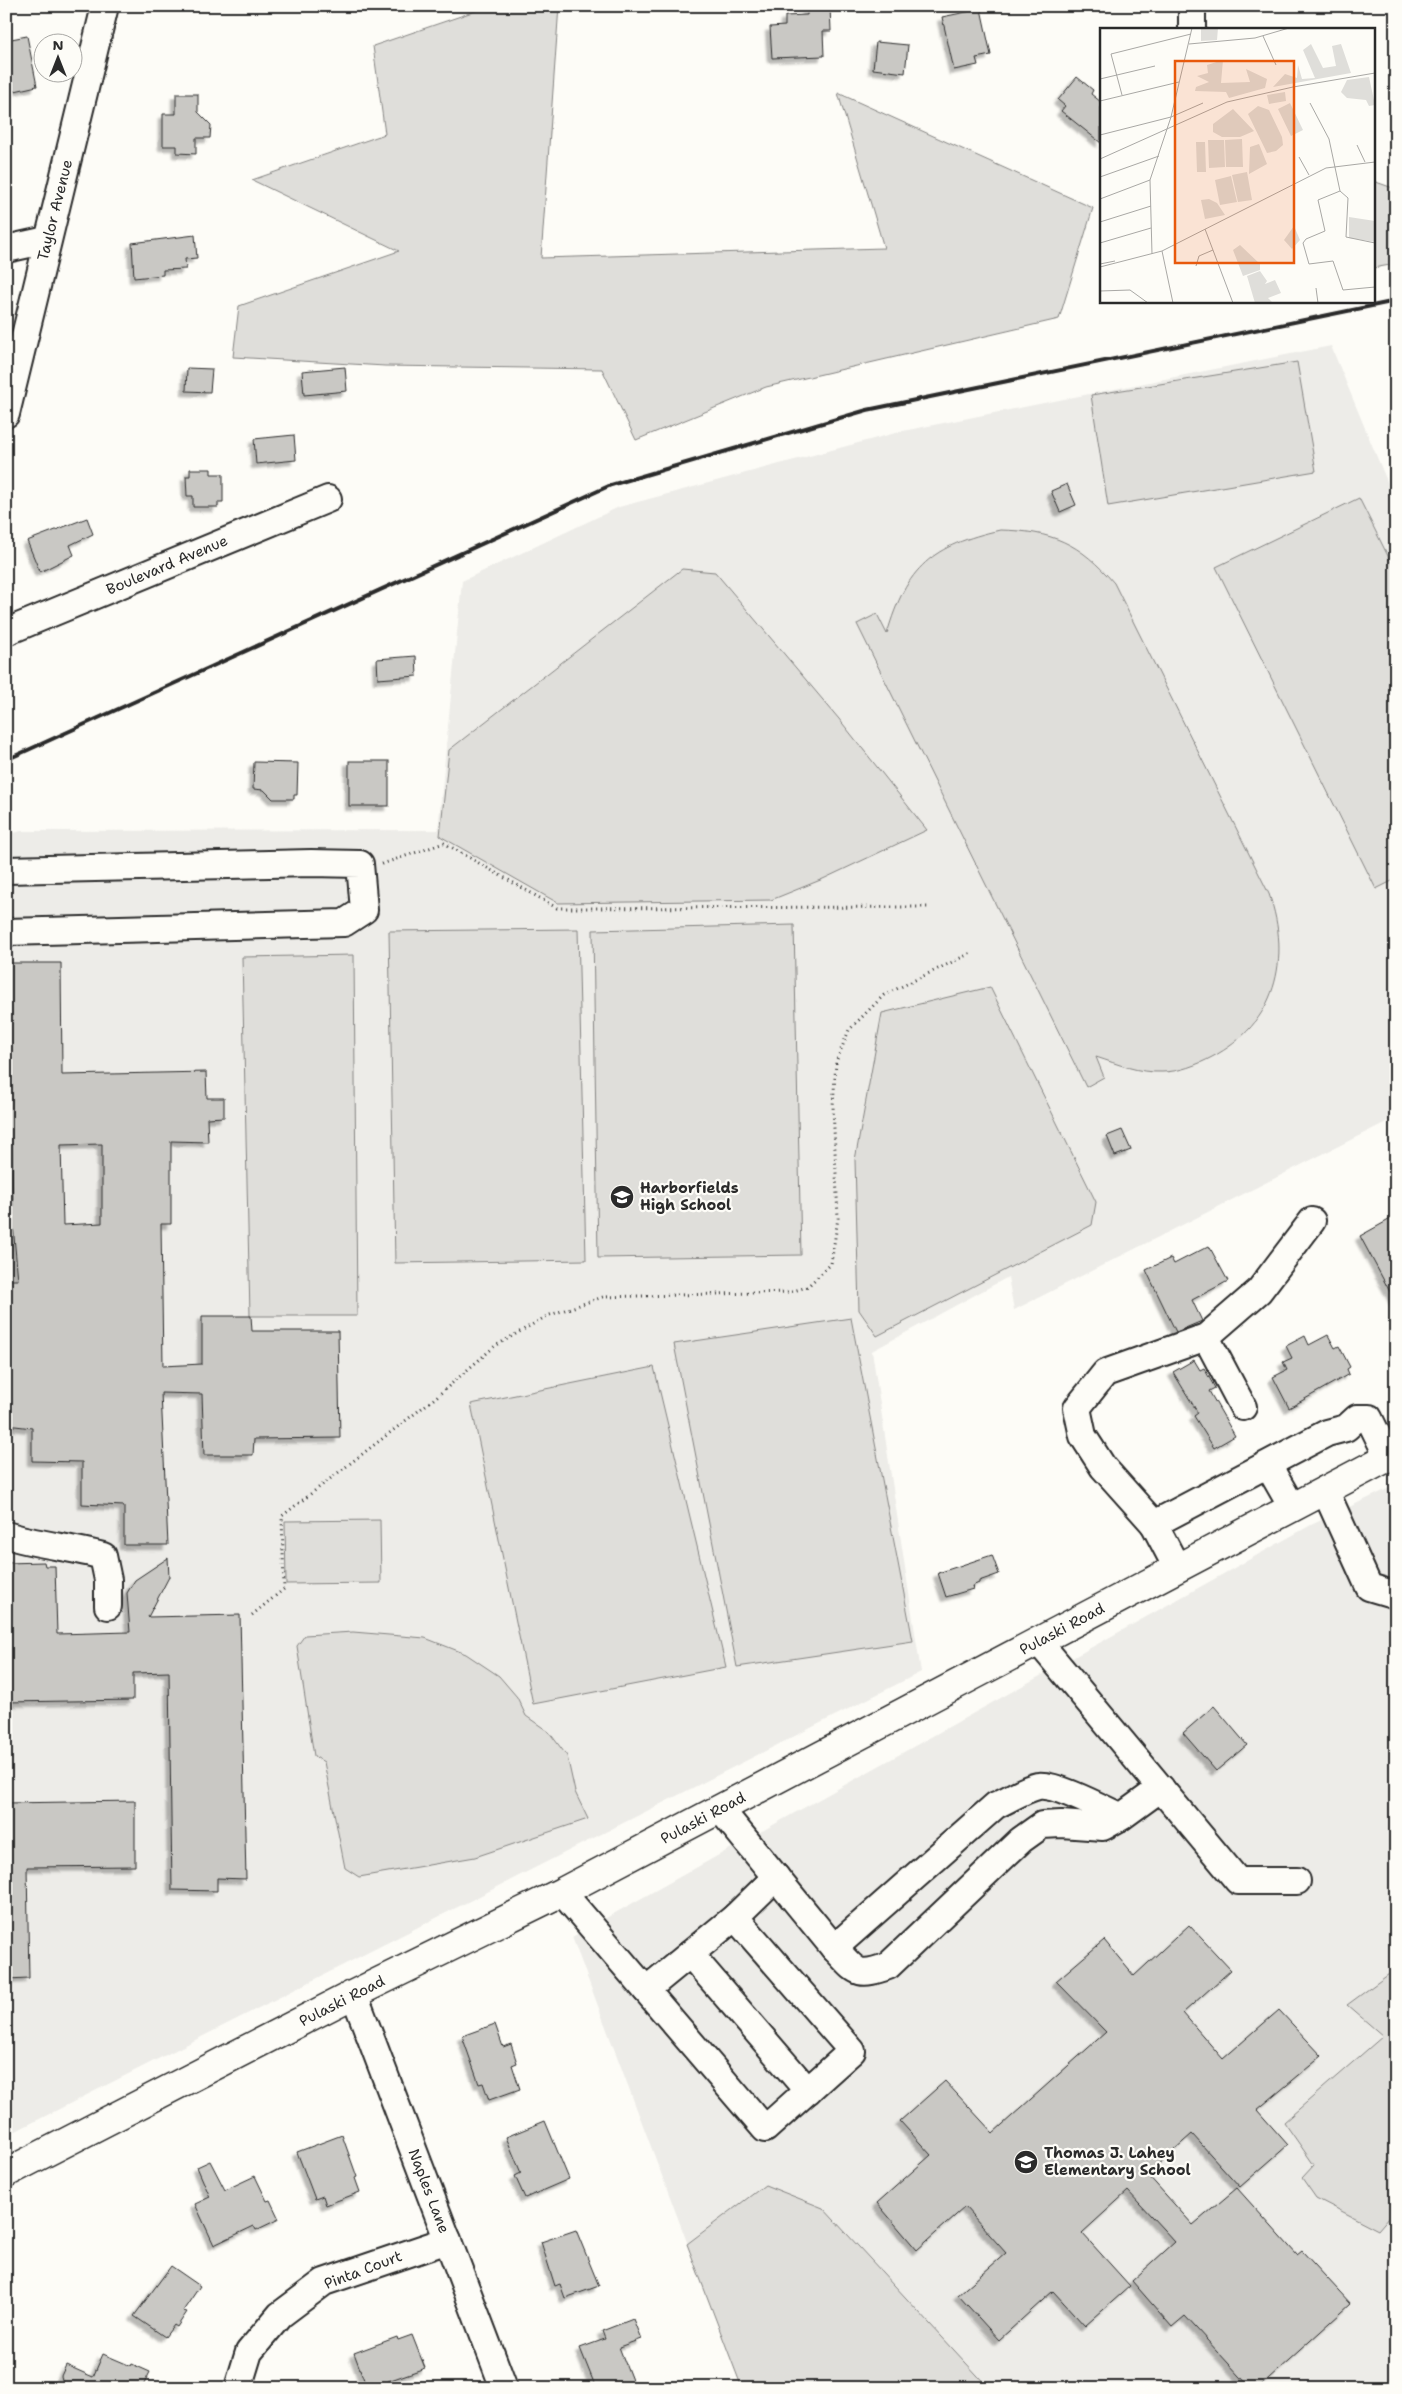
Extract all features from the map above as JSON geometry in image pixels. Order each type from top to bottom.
[{"type":"main road","name":"Pulaski Road","points":[[6,2173],[354,1994],[562,1892],[1392,1455]]},
{"type":"street","name":"Taylor Avenue","points":[[6,414],[105,6]]},
{"type":"street","points":[[1192,6],[1192,28]]},
{"type":"street","points":[[6,249],[47,240]]},
{"type":"street","name":"Boulevard Avenue","points":[[6,632],[328,499]]},
{"type":"street","points":[[6,870],[312,862],[360,864],[364,910],[344,923],[6,932]]},
{"type":"street","points":[[1177,1568],[1154,1524],[1103,1467],[1083,1436],[1077,1408],[1105,1373],[1206,1336],[1259,1291],[1312,1221]]},
{"type":"street","points":[[1206,1336],[1243,1407]]},
{"type":"street","points":[[1154,1524],[1327,1433],[1346,1428],[1357,1418],[1369,1418],[1392,1455]]},
{"type":"street","points":[[1268,1465],[1292,1507]]},
{"type":"street","points":[[1325,1490],[1370,1588],[1396,1595]]},
{"type":"street","points":[[6,1535],[103,1556],[108,1580],[108,1606]]},
{"type":"street","points":[[1038,1641],[1238,1880],[1297,1880]]},
{"type":"street","points":[[834,1948],[996,1806],[1023,1792],[1040,1786],[1078,1796],[1121,1817]]},
{"type":"street","points":[[720,1809],[834,1948],[857,1971],[867,1973],[888,1966],[1021,1840],[1042,1825],[1061,1824],[1103,1827],[1121,1817],[1161,1788]]},
{"type":"street","points":[[646,1990],[735,1917],[776,1876]]},
{"type":"street","points":[[562,1892],[766,2129],[852,2051],[735,1917]]},
{"type":"street","points":[[690,1954],[808,2091]]},
{"type":"street","name":"Naples Lane","points":[[354,1994],[504,2388]]},
{"type":"street","name":"Pinta Court","points":[[238,2388],[249,2352],[255,2344],[280,2315],[324,2282],[448,2240]]},
{"type":"path","points":[[378,866],[444,843],[557,908],[931,907]]},
{"type":"path","points":[[252,1615],[284,1589],[282,1516],[435,1398],[495,1346],[547,1316],[603,1297],[790,1292],[807,1287],[831,1264],[838,1218],[834,1106],[836,1062],[849,1030],[884,995],[973,952]]},
{"type":"shaded area","points":[[490,6],[559,6],[541,258],[884,248],[838,93],[1093,208],[1059,319],[766,387],[636,440],[602,369],[385,366],[233,357],[239,306],[399,251],[252,180],[385,134],[373,46]]},
{"type":"shaded area","points":[[1374,181],[1396,189],[1396,264],[1374,268]]},
{"type":"shaded area","name":"Harborfields High School","points":[[1331,346],[1396,503],[1396,1117],[1014,1310],[1008,1277],[872,1351],[921,1672],[6,2136],[6,835],[21,831],[438,830],[462,581],[619,507],[903,431]]},
{"type":"shaded area","points":[[1297,362],[1316,471],[1108,506],[1091,395]]},
{"type":"shaded area","points":[[1359,498],[1396,572],[1396,879],[1376,889],[1216,567]]},
{"type":"shaded area","points":[[1000,530],[1035,533],[1064,542],[1089,558],[1114,583],[1269,894],[1276,918],[1279,942],[1278,965],[1273,988],[1264,1008],[1251,1027],[1234,1043],[1212,1057],[1194,1065],[1175,1071],[1153,1072],[1128,1068],[1096,1057],[1104,1077],[1086,1087],[857,624],[877,614],[887,634],[903,592],[925,562],[957,543]]},
{"type":"shaded area","points":[[682,569],[715,572],[839,719],[927,830],[823,879],[771,900],[558,903],[440,836],[449,750]]},
{"type":"shaded area","points":[[794,925],[801,1255],[598,1258],[593,930]]},
{"type":"shaded area","points":[[578,929],[586,1260],[395,1263],[389,931]]},
{"type":"shaded area","points":[[354,955],[357,1316],[250,1316],[242,957]]},
{"type":"shaded area","points":[[990,987],[1096,1202],[1092,1225],[877,1336],[859,1310],[855,1160],[882,1013]]},
{"type":"shaded area","points":[[851,1318],[913,1641],[737,1667],[674,1344]]},
{"type":"shaded area","points":[[654,1367],[726,1667],[533,1704],[471,1404]]},
{"type":"shaded area","name":"Thomas J. Lahey Elementary School","points":[[1396,1485],[1396,2388],[742,2388],[572,1937],[1311,1525]]},
{"type":"shaded area","points":[[380,1520],[381,1583],[286,1584],[285,1521]]},
{"type":"shaded area","points":[[353,1632],[425,1638],[466,1654],[499,1676],[517,1697],[526,1716],[549,1732],[567,1756],[575,1792],[588,1819],[475,1857],[359,1877],[345,1868],[324,1762],[314,1756],[297,1646],[305,1635]]},
{"type":"shaded area","points":[[1396,1969],[1396,2209],[1378,2230],[1316,2198],[1302,2178],[1314,2165],[1284,2122],[1383,2036],[1347,2005]]},
{"type":"shaded area","points":[[765,2185],[823,2208],[989,2388],[742,2388],[687,2244]]},
{"type":"building","points":[[807,6],[830,6],[831,31],[823,31],[824,56],[772,58],[770,27],[785,26],[785,16],[807,15]]},
{"type":"building","points":[[981,9],[991,55],[976,58],[978,65],[954,70],[942,17]]},
{"type":"building","points":[[27,36],[32,61],[32,82],[36,82],[37,86],[6,93],[6,40]]},
{"type":"building","points":[[876,42],[908,45],[905,73],[873,69]]},
{"type":"building","points":[[1077,77],[1093,90],[1091,94],[1100,101],[1100,142],[1061,111],[1065,106],[1058,100]]},
{"type":"building","points":[[176,94],[198,94],[198,112],[211,125],[210,138],[196,138],[196,154],[177,153],[177,146],[163,146],[163,114],[176,114]]},
{"type":"building","points":[[195,235],[197,258],[185,259],[186,269],[163,270],[163,275],[134,278],[132,243]]},
{"type":"building","points":[[345,367],[347,391],[304,395],[302,371]]},
{"type":"building","points":[[187,368],[212,369],[210,392],[186,391]]},
{"type":"building","points":[[294,435],[296,460],[256,464],[254,439]]},
{"type":"building","points":[[190,469],[211,469],[211,474],[223,474],[223,502],[218,502],[218,507],[193,507],[193,496],[187,496],[186,476],[190,476]]},
{"type":"building","points":[[1067,484],[1076,505],[1060,512],[1051,491]]},
{"type":"building","points":[[87,518],[93,534],[70,545],[74,555],[40,572],[27,541]]},
{"type":"building","points":[[416,656],[417,676],[378,679],[377,659]]},
{"type":"building","points":[[349,761],[389,761],[389,806],[349,806]]},
{"type":"building","points":[[254,762],[298,763],[297,795],[294,795],[294,799],[273,799],[264,790],[253,789]]},
{"type":"building","points":[[6,963],[61,963],[62,1075],[206,1072],[207,1098],[224,1098],[224,1117],[207,1118],[208,1142],[171,1141],[171,1224],[161,1224],[163,1366],[202,1364],[202,1316],[251,1316],[252,1331],[338,1331],[340,1438],[254,1439],[253,1455],[204,1455],[202,1394],[161,1393],[168,1545],[124,1545],[124,1506],[82,1504],[82,1462],[32,1461],[32,1428],[7,1425],[10,1403],[6,1402],[6,1280],[18,1280],[13,1225],[12,1145],[6,1146]],"holes":[[[102,1144],[102,1223],[63,1225],[61,1145]]]},
{"type":"building","points":[[1122,1130],[1131,1150],[1115,1156],[1107,1136]]},
{"type":"building","points":[[1396,1216],[1396,1303],[1360,1236]]},
{"type":"building","points":[[1209,1246],[1228,1281],[1192,1300],[1202,1321],[1176,1332],[1146,1270],[1171,1258],[1174,1264]]},
{"type":"building","points":[[1328,1335],[1335,1348],[1339,1346],[1350,1367],[1347,1369],[1349,1374],[1289,1408],[1273,1377],[1287,1370],[1283,1362],[1292,1358],[1286,1346],[1305,1336],[1309,1345]]},
{"type":"building","points":[[1194,1360],[1200,1370],[1204,1368],[1215,1388],[1209,1391],[1235,1436],[1214,1448],[1194,1416],[1198,1413],[1173,1372]]},
{"type":"building","points":[[992,1555],[999,1574],[979,1581],[979,1583],[972,1586],[973,1589],[946,1597],[938,1573]]},
{"type":"building","points":[[168,1558],[169,1577],[148,1617],[240,1615],[246,1879],[217,1878],[217,1891],[172,1890],[169,1672],[133,1673],[133,1700],[6,1702],[6,1563],[44,1562],[45,1566],[55,1566],[57,1634],[130,1632],[127,1593],[135,1580]]},
{"type":"building","points":[[1214,1706],[1247,1745],[1216,1771],[1183,1733]]},
{"type":"building","points":[[135,1801],[135,1866],[27,1867],[29,1978],[6,1979],[6,1803]]},
{"type":"building","points":[[1189,1925],[1231,1970],[1183,2013],[1223,2059],[1279,2010],[1322,2056],[1257,2110],[1288,2145],[1240,2187],[1192,2134],[1147,2174],[1193,2225],[1237,2188],[1297,2255],[1302,2251],[1351,2304],[1258,2388],[1251,2388],[1185,2316],[1172,2327],[1132,2281],[1175,2242],[1128,2191],[1082,2233],[1130,2286],[1085,2326],[1053,2291],[999,2340],[958,2295],[1006,2253],[965,2207],[917,2250],[877,2203],[931,2155],[900,2121],[945,2081],[993,2133],[1106,2032],[1056,1981],[1104,1940],[1134,1976]]},
{"type":"building","points":[[495,2024],[503,2047],[511,2044],[517,2063],[512,2065],[520,2089],[489,2100],[483,2083],[479,2084],[462,2036]]},
{"type":"building","points":[[545,2121],[569,2179],[525,2198],[515,2176],[521,2173],[506,2137]]},
{"type":"building","points":[[342,2135],[357,2177],[355,2178],[360,2192],[326,2205],[323,2196],[315,2199],[297,2152]]},
{"type":"building","points":[[210,2161],[225,2190],[255,2176],[267,2201],[270,2200],[279,2219],[256,2230],[254,2226],[214,2245],[195,2204],[210,2197],[197,2167]]},
{"type":"building","points":[[576,2230],[599,2286],[565,2298],[560,2284],[555,2286],[541,2242]]},
{"type":"building","points":[[171,2266],[200,2286],[183,2311],[187,2312],[177,2327],[174,2325],[165,2337],[134,2316]]},
{"type":"building","points":[[633,2319],[641,2339],[619,2347],[635,2388],[596,2388],[580,2348],[605,2339],[602,2331]]},
{"type":"building","points":[[412,2335],[425,2368],[388,2381],[391,2388],[367,2388],[354,2353],[397,2337],[398,2340]]},
{"type":"building","points":[[103,2354],[150,2372],[142,2388],[64,2388],[61,2376],[66,2365],[93,2377]]},
{"type":"railway","points":[[6,760],[611,485],[867,410],[1396,301]]},
{"type":"place","name":"Harborfields High School","points":[[622,1197]]},
{"type":"place","name":"Thomas J. Lahey Elementary School","points":[[1026,2162]]}]
